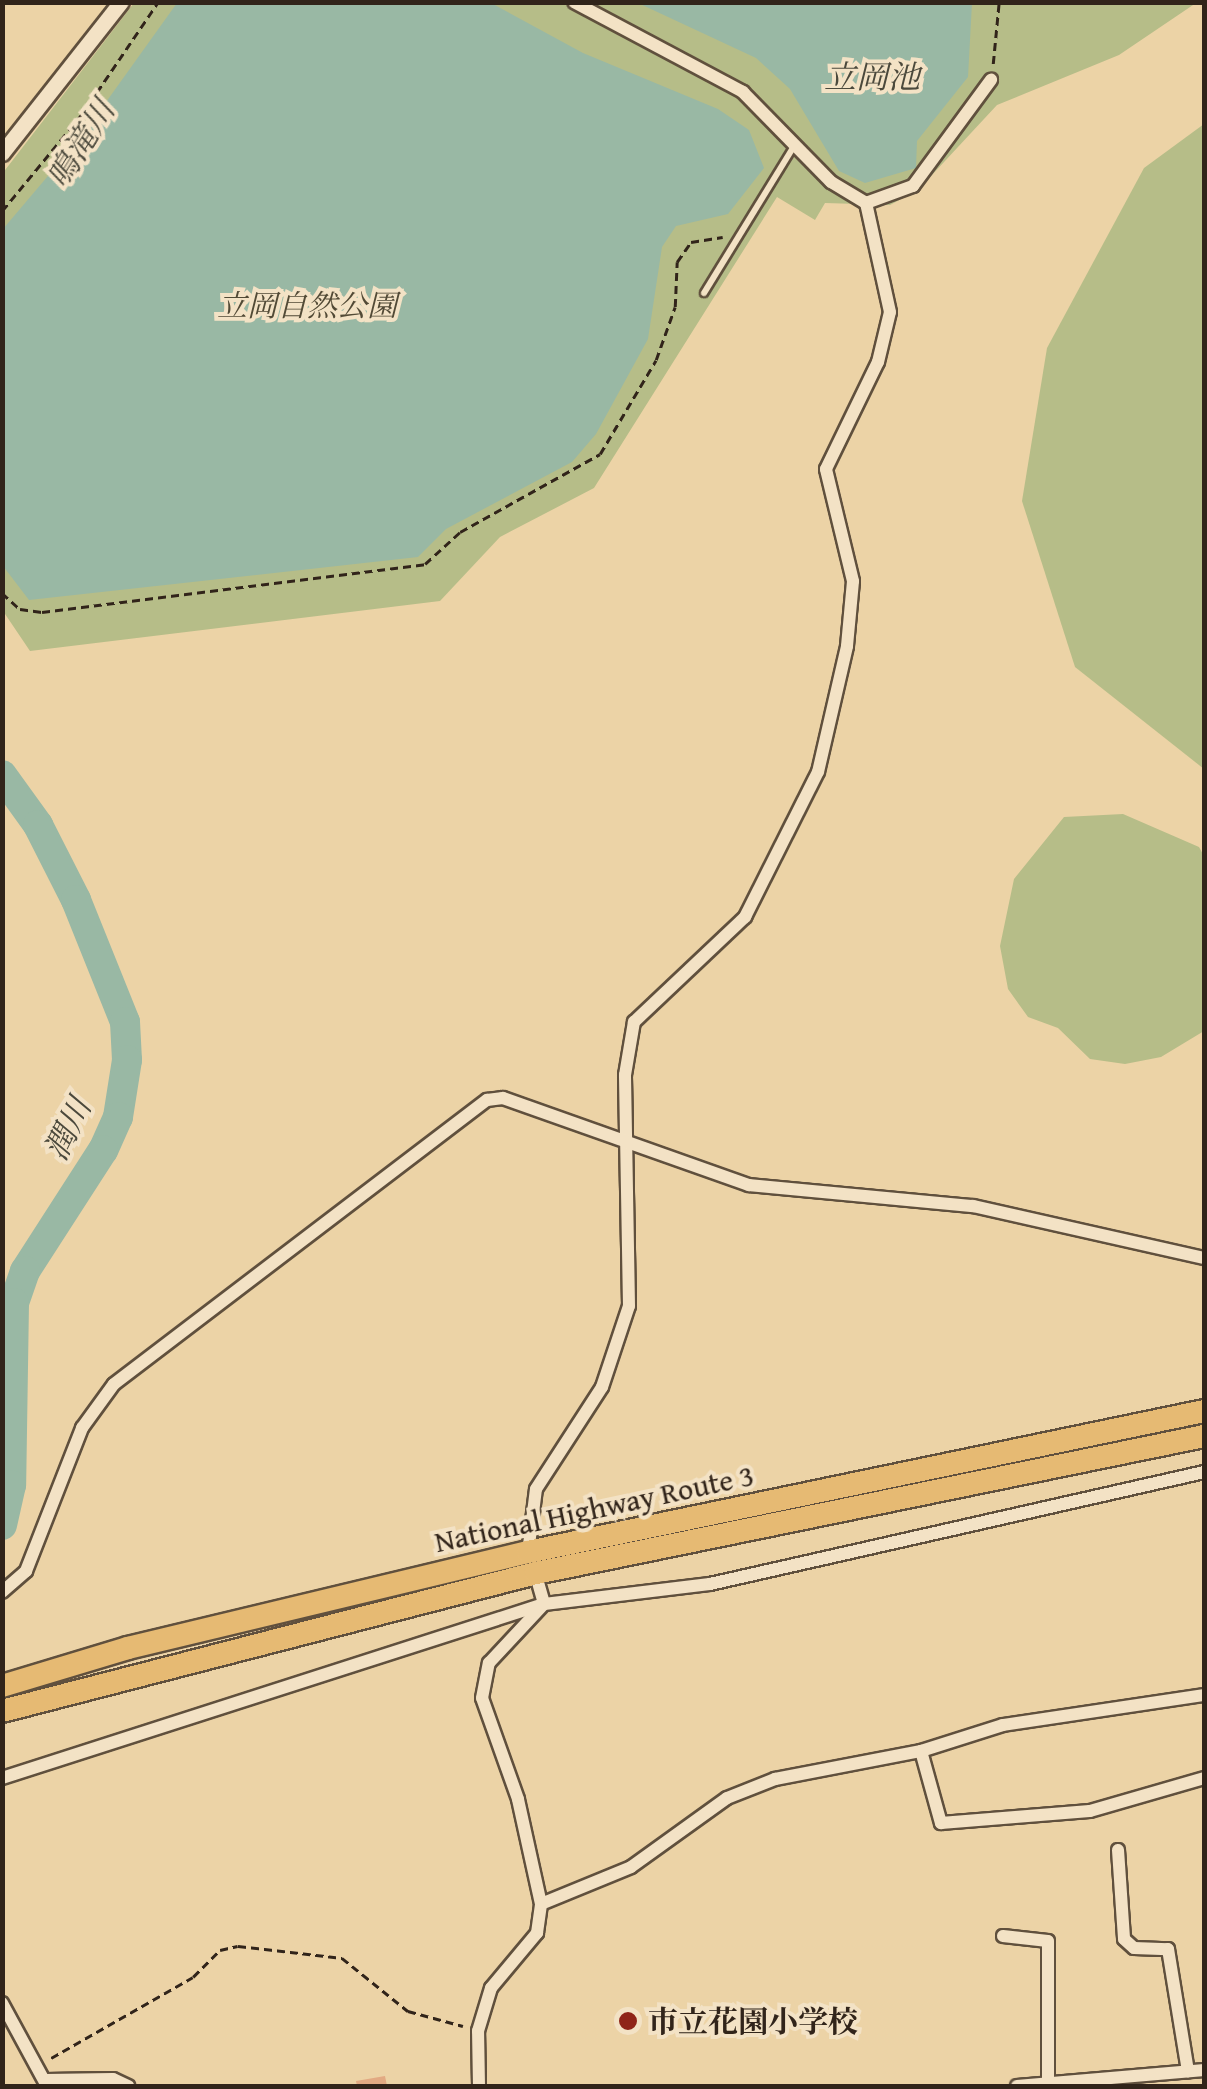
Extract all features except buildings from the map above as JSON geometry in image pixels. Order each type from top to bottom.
[{"type":"highway","name":"National Highway Route 3","points":[[2,1686],[128,1648],[532,1563],[1204,1411]]},
{"type":"highway","name":"National Highway Route 3","points":[[2,1711],[532,1563],[1204,1436]]},
{"type":"street","points":[[2,153],[120,2]]},
{"type":"street","points":[[544,1604],[532,1563],[536,1489],[602,1386],[629,1306],[625,1074],[634,1022],[744,917],[807,802],[832,722],[853,581],[826,469],[878,362],[890,312],[866,203],[832,182],[743,92],[712,71],[574,2]]},
{"type":"street","points":[[866,203],[913,186],[992,80]]},
{"type":"street","points":[[2,1592],[26,1571],[82,1428],[114,1384],[487,1100],[503,1098],[627,1138],[749,1185],[973,1206],[1204,1258]]},
{"type":"street","points":[[2,1778],[544,1604],[710,1584],[1204,1472]]},
{"type":"street","points":[[479,2086],[478,2031],[491,1988],[537,1933],[541,1904],[518,1800],[482,1698],[489,1663],[544,1604]]},
{"type":"street","points":[[541,1904],[631,1868],[727,1798],[775,1779],[921,1751],[1003,1725],[1204,1695]]},
{"type":"street","points":[[921,1751],[941,1823],[1090,1811],[1204,1778]]},
{"type":"street","points":[[1118,1850],[1124,1938],[1134,1948],[1168,1949],[1188,2071]]},
{"type":"street","points":[[1003,1936],[1048,1941],[1048,2082]]},
{"type":"street","points":[[2,2003],[46,2083],[113,2079],[128,2086]]},
{"type":"street","points":[[1017,2086],[1204,2070]]},
{"type":"lane","points":[[704,293],[794,144]]},
{"type":"path","points":[[2,211],[60,145],[158,2]]},
{"type":"path","points":[[992,80],[999,2]]},
{"type":"path","points":[[2,593],[20,609],[42,612],[426,564],[460,532],[600,454],[656,360],[675,307],[677,262],[691,242],[739,236]]},
{"type":"path","points":[[38,2066],[194,1977],[220,1950],[238,1946],[342,1958],[408,2011],[478,2031]]},
{"type":"green space","name":"立岡自然公園","points":[[134,3],[1196,3],[1119,55],[997,105],[918,190],[890,205],[825,203],[815,220],[777,197],[594,488],[500,537],[440,601],[30,651],[3,611],[2,174]]},
{"type":"green space","points":[[1204,124],[1204,769],[1075,667],[1022,501],[1047,348],[1144,168]]},
{"type":"green space","points":[[1123,814],[1199,847],[1204,856],[1204,1031],[1161,1057],[1125,1064],[1090,1059],[1058,1028],[1028,1017],[1008,989],[1000,946],[1014,879],[1064,817]]},
{"type":"water","name":"立岡自然公園","points":[[177,3],[491,3],[583,53],[718,109],[749,130],[764,168],[728,214],[676,226],[662,247],[648,339],[596,434],[572,462],[446,529],[418,557],[29,600],[3,566],[3,229],[81,137]]},
{"type":"water","name":"立岡池","points":[[638,3],[972,3],[968,77],[917,141],[916,168],[865,183],[839,171],[790,89],[756,58]]},
{"type":"waterway","name":"潤川","points":[[2,775],[38,825],[76,900],[125,1022],[127,1060],[118,1117],[103,1150],[25,1271],[14,1303],[11,1485],[2,1525]]},
{"type":"place","name":"市立花園小学校","points":[[628,2021]]},
{"type":"water label","name":"鳴滝川","points":[[81,144]]}]
